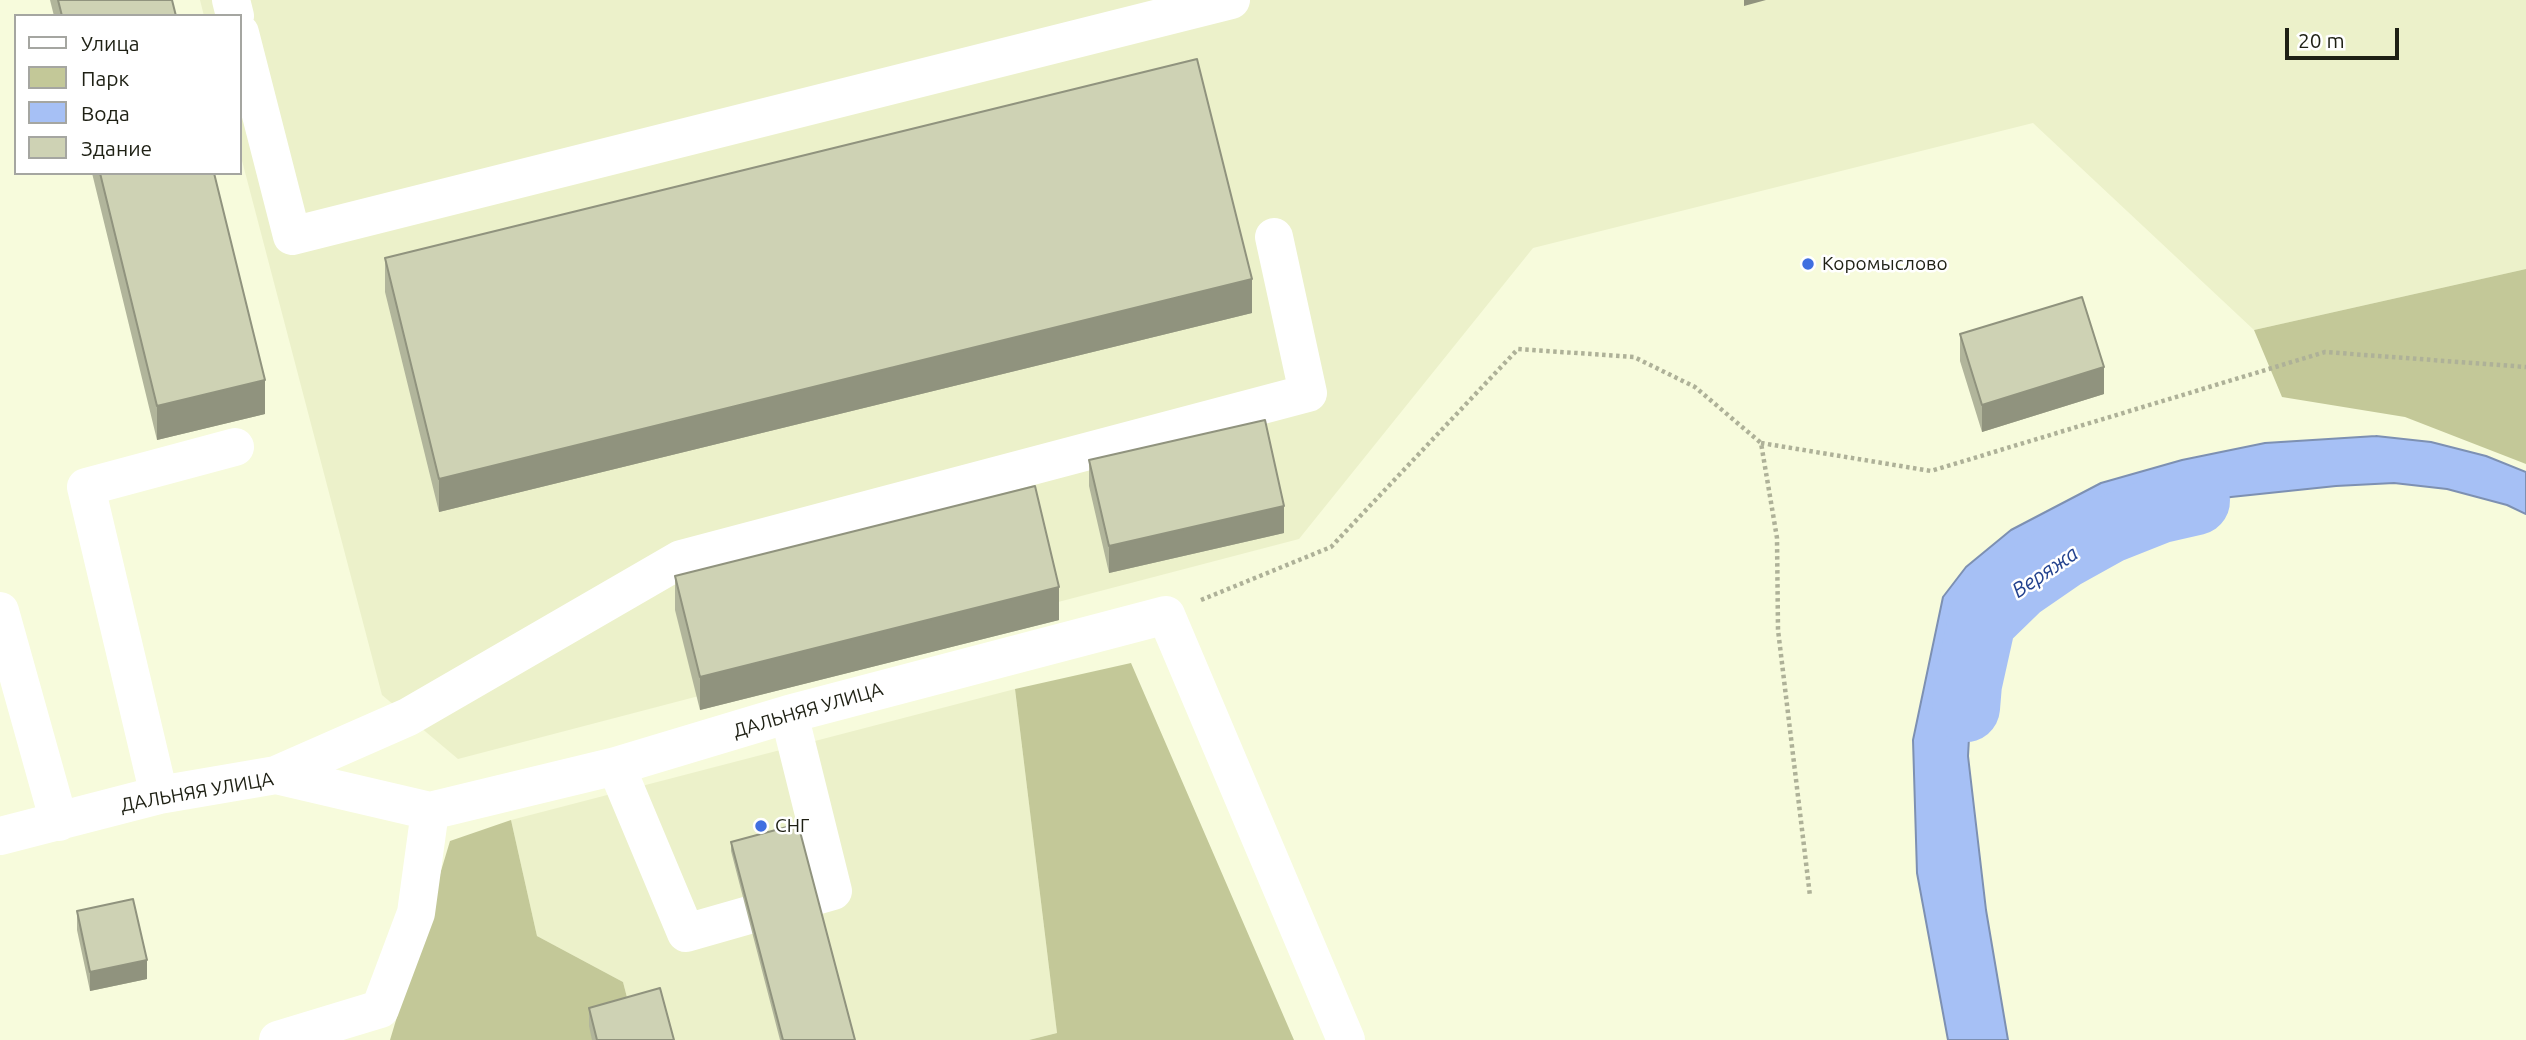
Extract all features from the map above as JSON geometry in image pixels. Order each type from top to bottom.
[{"type":"street","points":[[242,41],[292,236],[1231,0]]},
{"type":"street","points":[[276,775],[408,717],[681,559],[1308,393],[1274,237]]},
{"type":"street","points":[[159,795],[86,487],[235,447]]},
{"type":"street","points":[[0,611],[59,822]]},
{"type":"street","points":[[1166,615],[1346,1040]]},
{"type":"street","name":"ДАЛЬНЯЯ УЛИЦА","points":[[0,836],[159,795],[276,775],[430,811],[616,766],[789,714],[1166,615]]},
{"type":"street","points":[[616,766],[686,933],[833,891],[789,714]]},
{"type":"street","points":[[278,1040],[380,1009],[416,913],[430,811]]},
{"type":"path","points":[[1166,615],[1331,547],[1518,349],[1634,357],[1695,387],[1761,443],[1931,471],[2325,352],[2526,367]]},
{"type":"path","points":[[1761,443],[1777,538],[1778,630],[1810,896]]},
{"type":"shaded area","points":[[200,0],[2526,0],[2526,269],[2254,330],[2033,123],[1533,248],[1299,539],[458,759],[382,695],[242,161],[242,14],[204,14]]},
{"type":"shaded area","points":[[1015,689],[1057,1033],[1029,1040],[638,1040],[623,982],[537,936],[511,820]]},
{"type":"green space","points":[[2526,269],[2526,464],[2405,417],[2282,397],[2254,330]]},
{"type":"green space","points":[[1131,663],[1294,1040],[1029,1040],[1057,1033],[1015,689]]},
{"type":"green space","points":[[511,820],[537,936],[623,982],[638,1040],[390,1040],[450,841]]},
{"type":"water","points":[[2376,436],[2431,442],[2486,456],[2526,472],[2526,514],[2507,505],[2447,489],[2394,483],[2231,497],[2166,511],[2104,531],[2046,567],[1989,611],[1978,642],[1972,684],[1968,756],[1986,910],[2008,1040],[1948,1040],[1917,873],[1913,740],[1943,597],[1966,567],[2011,530],[2101,483],[2182,460],[2265,443]]},
{"type":"building","points":[[58,0],[172,0],[176,14],[62,14]]},
{"type":"building","points":[[1197,59],[1252,279],[439,479],[385,258]]},
{"type":"building","points":[[100,175],[214,175],[265,380],[157,406]]},
{"type":"building","points":[[2082,297],[2104,367],[1982,405],[1960,334]]},
{"type":"building","points":[[1265,420],[1284,506],[1109,546],[1089,460]]},
{"type":"building","points":[[1035,486],[1059,587],[700,677],[675,576]]},
{"type":"building","points":[[798,824],[855,1040],[783,1040],[731,842]]},
{"type":"building","points":[[133,899],[147,960],[90,972],[77,911]]},
{"type":"building","points":[[660,988],[674,1040],[597,1040],[589,1008]]},
{"type":"waterway","name":"Веряжа","points":[[1966,708],[1968,684],[1982,621],[2018,586],[2063,555],[2108,530],[2161,509],[2196,501]]},
{"type":"place","name":"Коромыслово","points":[[1808,264]]},
{"type":"place","name":"СНГ","points":[[761,826]]}]
